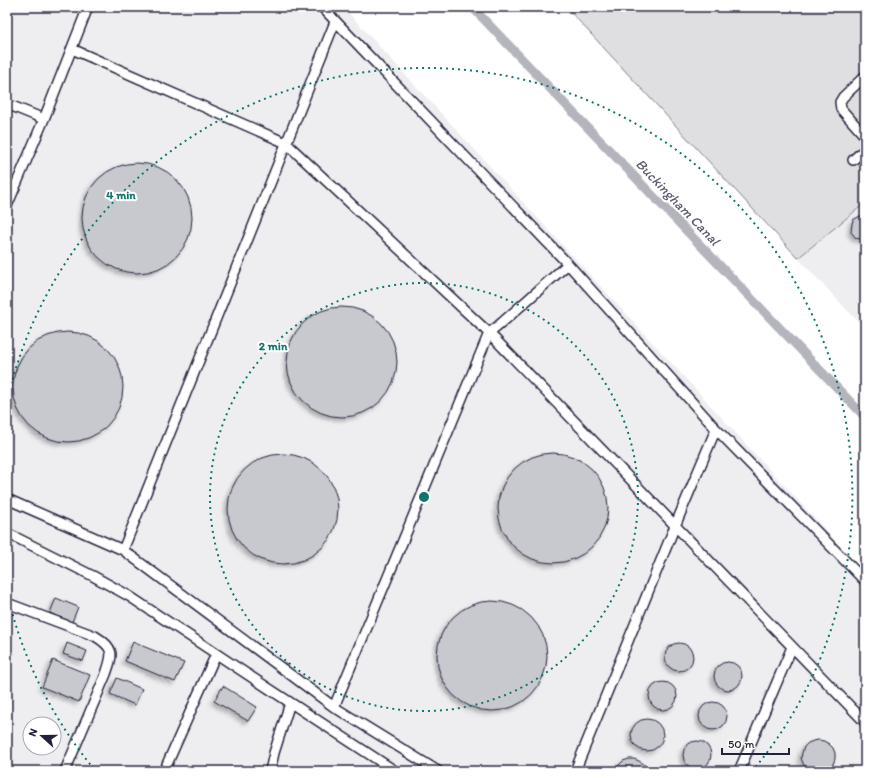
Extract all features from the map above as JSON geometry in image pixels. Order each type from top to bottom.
[{"type":"lane","points":[[7,206],[44,119],[88,7]]},
{"type":"lane","points":[[322,7],[568,264],[716,429],[865,581]]},
{"type":"lane","points":[[123,550],[335,22]]},
{"type":"lane","points":[[72,49],[286,143],[489,333],[865,722]]},
{"type":"lane","points":[[865,76],[843,96],[840,102],[841,109],[865,136]]},
{"type":"lane","points":[[7,104],[44,119]]},
{"type":"lane","points":[[853,160],[865,148]]},
{"type":"lane","points":[[334,707],[489,333],[568,264]]},
{"type":"lane","points":[[575,771],[716,429]]},
{"type":"lane","points":[[7,499],[123,550],[334,707],[438,771]]},
{"type":"lane","points":[[7,533],[93,576],[129,596],[395,771]]},
{"type":"lane","points":[[7,603],[95,636],[108,646],[111,653],[106,674],[65,771]]},
{"type":"lane","points":[[739,771],[792,647]]},
{"type":"lane","points":[[164,771],[216,654]]},
{"type":"lane","points":[[270,771],[274,753],[290,703]]},
{"type":"shaded area","points":[[7,7],[343,7],[865,573],[865,771],[7,771]]},
{"type":"shaded area","points":[[566,7],[865,7],[865,203],[798,258]]},
{"type":"shaded area","points":[[865,203],[865,329],[798,258]]},
{"type":"building","points":[[137,163],[148,164],[158,168],[176,179],[187,197],[191,207],[191,229],[187,239],[176,257],[158,268],[148,272],[137,273],[126,272],[116,268],[98,257],[87,239],[83,229],[82,218],[83,207],[87,197],[98,179],[116,168],[126,164]]},
{"type":"building","points":[[860,216],[865,216],[864,240],[856,238],[851,232],[853,220]]},
{"type":"building","points":[[342,307],[353,308],[363,312],[381,323],[392,341],[396,351],[396,373],[392,383],[381,401],[363,412],[353,416],[342,417],[331,416],[321,412],[303,401],[292,383],[288,373],[287,362],[288,351],[292,341],[303,323],[321,312],[331,308]]},
{"type":"building","points":[[68,332],[79,333],[89,337],[107,348],[118,366],[122,376],[122,398],[118,408],[107,426],[89,437],[79,441],[68,442],[57,441],[47,437],[29,426],[18,408],[14,398],[13,387],[14,376],[18,366],[29,348],[47,337],[57,333]]},
{"type":"building","points":[[553,453],[564,454],[574,458],[592,469],[603,487],[607,497],[607,519],[603,529],[592,547],[574,558],[564,562],[553,563],[542,562],[532,558],[514,547],[503,529],[499,519],[498,508],[499,497],[503,487],[514,469],[532,458],[542,454]]},
{"type":"building","points":[[283,454],[294,455],[304,459],[322,470],[333,488],[337,498],[337,520],[333,530],[322,548],[304,559],[294,563],[283,564],[272,563],[262,559],[244,548],[233,530],[229,520],[228,509],[229,498],[233,488],[244,470],[262,459],[272,455]]},
{"type":"building","points":[[56,598],[78,607],[72,622],[50,613]]},
{"type":"building","points":[[492,601],[503,602],[513,606],[531,617],[542,635],[546,645],[546,667],[542,677],[531,695],[513,706],[503,710],[492,711],[481,710],[471,706],[453,695],[442,677],[438,667],[437,656],[438,645],[442,635],[453,617],[471,606],[481,602]]},
{"type":"building","points":[[133,642],[184,663],[175,682],[125,661]]},
{"type":"building","points":[[67,643],[87,651],[83,661],[63,654]]},
{"type":"building","points":[[679,643],[685,644],[689,647],[692,651],[692,663],[689,667],[685,670],[679,671],[673,670],[669,667],[666,663],[665,657],[666,651],[669,647],[673,644]]},
{"type":"building","points":[[53,660],[90,675],[79,702],[42,687]]},
{"type":"building","points":[[728,662],[734,663],[738,666],[741,670],[741,682],[738,686],[734,689],[728,690],[722,689],[718,686],[715,682],[714,676],[715,670],[718,666],[722,663]]},
{"type":"building","points":[[117,678],[142,689],[135,705],[110,694]]},
{"type":"building","points":[[663,682],[669,683],[673,686],[676,690],[676,702],[673,706],[669,709],[663,710],[657,709],[653,706],[650,702],[649,696],[650,690],[653,686],[657,683]]},
{"type":"building","points":[[223,686],[257,707],[248,721],[214,701]]},
{"type":"building","points":[[713,702],[719,703],[723,706],[726,710],[726,722],[723,726],[719,729],[713,730],[707,729],[703,726],[700,722],[699,716],[700,710],[703,706],[707,703]]},
{"type":"building","points":[[644,719],[650,719],[660,726],[663,735],[662,741],[656,748],[650,751],[644,751],[634,744],[631,738],[631,732],[638,722]]},
{"type":"building","points":[[818,740],[824,741],[833,748],[835,759],[830,769],[827,771],[809,771],[801,758],[802,753],[804,747],[808,743]]},
{"type":"building","points":[[697,741],[703,742],[707,745],[710,749],[710,761],[707,765],[703,768],[697,769],[691,768],[687,765],[684,761],[683,755],[684,749],[687,745],[691,742]]},
{"type":"building","points":[[634,759],[644,764],[647,771],[616,771],[623,761]]},
{"type":"waterway","name":"Buckingham Canal","points":[[472,7],[865,417]]}]
